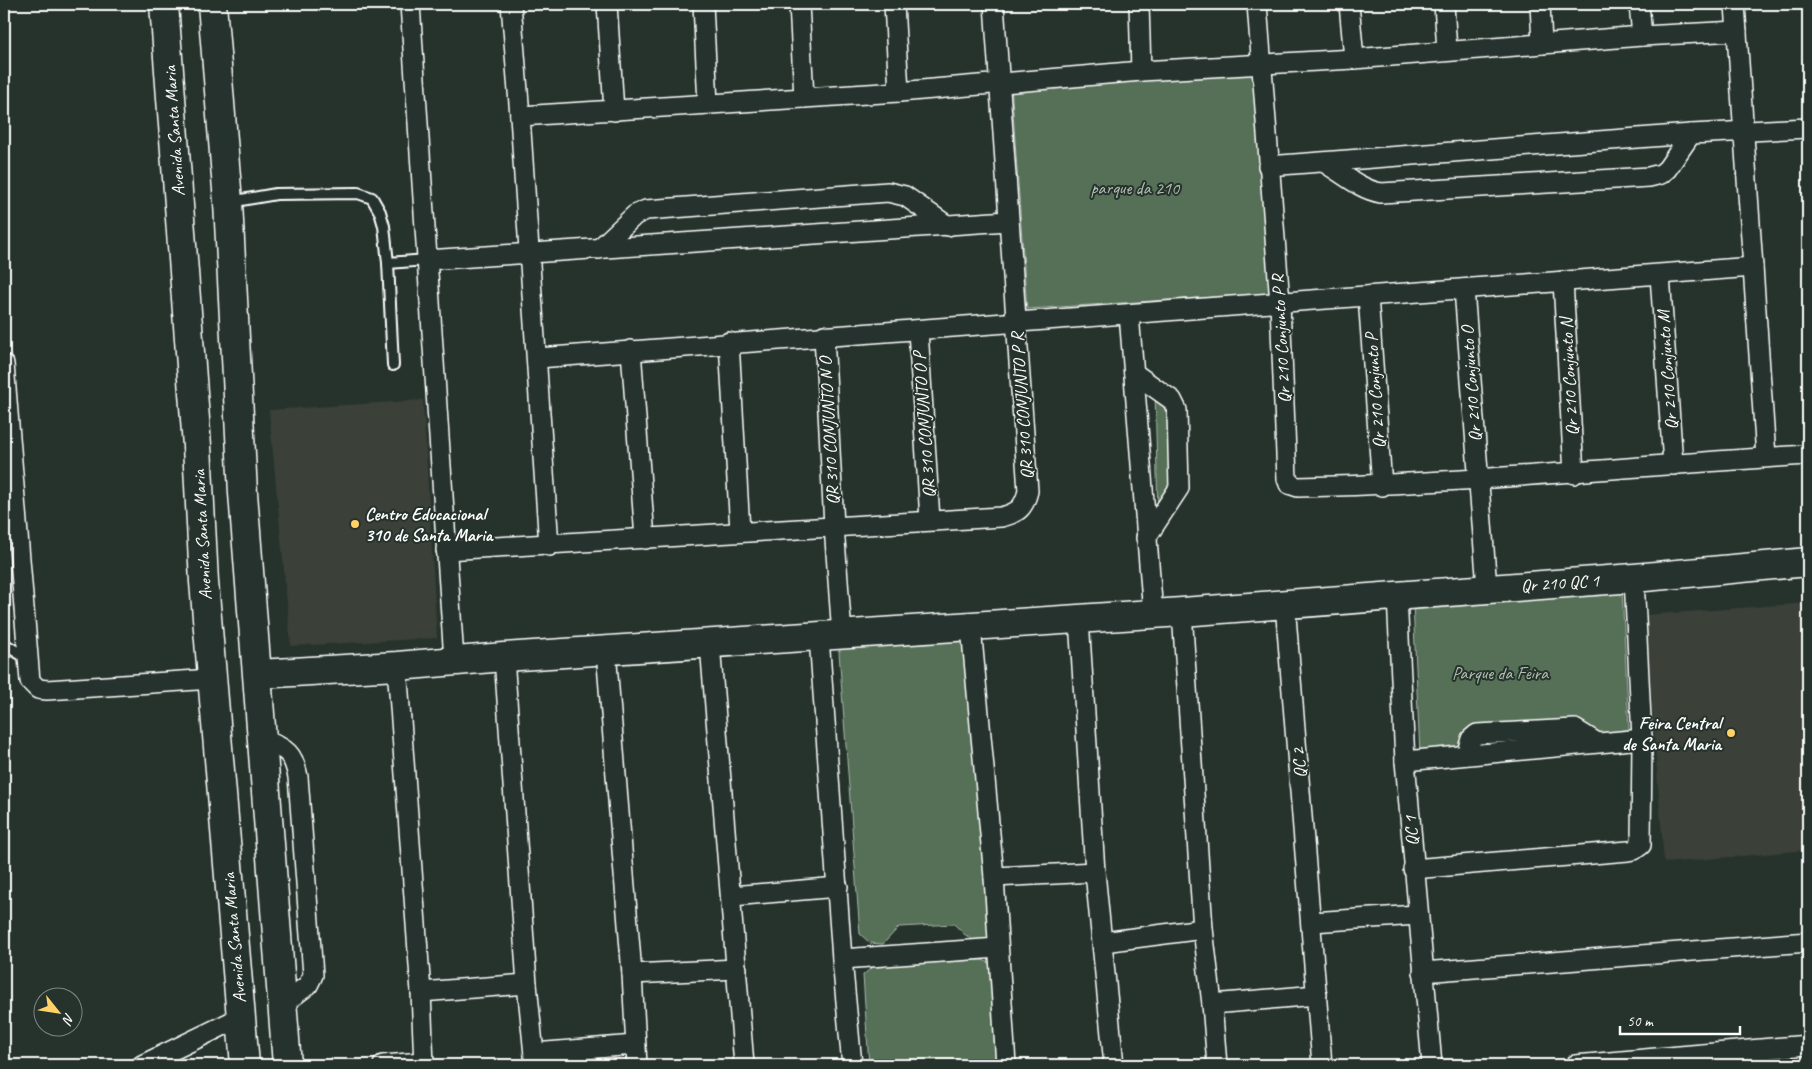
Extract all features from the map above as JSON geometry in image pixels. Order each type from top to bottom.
[{"type":"main road","name":"Avenida Santa Maria","points":[[164,4],[198,446],[204,582],[245,1065]]},
{"type":"main road","points":[[212,4],[228,202],[239,440],[287,1065]]},
{"type":"main road","points":[[198,446],[216,450],[239,440]]},
{"type":"main road","points":[[199,491],[215,484],[243,493]]},
{"type":"main road","name":"Qr 210 QC 1","points":[[258,674],[972,628],[1634,578],[1808,562]]},
{"type":"street","points":[[410,4],[454,660]]},
{"type":"street","points":[[511,4],[538,358],[548,546]]},
{"type":"street","points":[[607,4],[614,111]]},
{"type":"street","points":[[703,4],[708,104]]},
{"type":"street","points":[[799,4],[804,98]]},
{"type":"street","points":[[894,4],[899,92]]},
{"type":"street","name":"QR 310 CONJUNTO P R","points":[[930,520],[1001,517],[1015,514],[1026,504],[1028,491],[994,4]]},
{"type":"street","name":"Qr 210 Conjunto P R","points":[[1256,4],[1280,303],[1288,482],[1292,486],[1298,488],[1382,486],[1574,474],[1673,464],[1808,455]]},
{"type":"street","points":[[1349,4],[1354,60]]},
{"type":"street","points":[[1444,4],[1447,51]]},
{"type":"street","points":[[1540,4],[1542,44]]},
{"type":"street","points":[[1639,4],[1642,36]]},
{"type":"street","points":[[1735,4],[1766,458]]},
{"type":"street","points":[[1137,7],[1141,72]]},
{"type":"street","points":[[520,116],[899,92],[1000,82],[1261,64],[1354,60],[1642,36],[1737,31]]},
{"type":"street","points":[[1268,166],[1691,134],[1808,128]]},
{"type":"street","points":[[1325,163],[1353,181],[1374,192],[1381,193],[1648,177],[1661,174],[1667,168],[1691,134]]},
{"type":"street","points":[[599,249],[635,215],[646,210],[888,192],[905,196],[948,226]]},
{"type":"street","points":[[427,260],[1008,221]]},
{"type":"street","points":[[538,358],[728,342],[918,330],[1016,321],[1753,267]]},
{"type":"street","name":"Qr 210 Conjunto M","points":[[1660,275],[1673,464]]},
{"type":"street","name":"Qr 210 Conjunto N","points":[[1563,281],[1574,474]]},
{"type":"street","name":"Qr 210 Conjunto O","points":[[1464,289],[1487,588]]},
{"type":"street","name":"Qr 210 Conjunto P","points":[[1368,296],[1382,486]]},
{"type":"street","points":[[1129,314],[1153,614]]},
{"type":"street","name":"QR 310 CONJUNTO O P","points":[[918,330],[930,520]]},
{"type":"street","name":"QR 310 CONJUNTO N O","points":[[824,335],[834,526],[830,636],[838,887],[842,959],[852,1065]]},
{"type":"street","points":[[728,342],[740,532]]},
{"type":"street","points":[[631,350],[645,539]]},
{"type":"street","points":[[4,364],[30,681],[38,689],[212,679]]},
{"type":"street","points":[[1134,373],[1172,400],[1177,410],[1179,488],[1146,538]]},
{"type":"street","points":[[446,550],[548,546],[930,520]]},
{"type":"street","points":[[1414,869],[1628,852],[1637,849],[1642,841],[1642,739],[1634,578]]},
{"type":"street","name":"QC 1","points":[[1397,596],[1405,761],[1417,915],[1432,1065]]},
{"type":"street","name":"QC 2","points":[[1285,604],[1322,1065]]},
{"type":"street","points":[[1182,612],[1203,929],[1217,1065]]},
{"type":"street","points":[[1079,619],[1096,872],[1114,1065]]},
{"type":"street","points":[[972,628],[994,877],[1006,1065]]},
{"type":"street","points":[[710,644],[732,896],[744,1065]]},
{"type":"street","points":[[606,651],[632,974],[637,1065]]},
{"type":"street","points":[[504,657],[527,984],[535,1059],[635,1045]]},
{"type":"street","points":[[383,1065],[423,1064],[421,992],[397,666]]},
{"type":"street","points":[[1405,761],[1466,756],[1471,738],[1478,734],[1575,729],[1596,742],[1642,739]]},
{"type":"street","points":[[994,877],[1096,872]]},
{"type":"street","points":[[732,896],[838,887]]},
{"type":"street","points":[[1312,922],[1417,915]]},
{"type":"street","points":[[1103,942],[1203,929]]},
{"type":"street","points":[[1423,972],[1808,942]]},
{"type":"street","points":[[842,959],[998,948]]},
{"type":"street","points":[[632,974],[737,969]]},
{"type":"street","points":[[421,992],[527,984]]},
{"type":"street","points":[[1212,1004],[1317,995]]},
{"type":"street","points":[[142,1065],[241,1017]]},
{"type":"street","points":[[1588,1065],[1808,1046]]},
{"type":"lane","points":[[228,202],[276,194],[366,194],[372,198],[380,212],[388,263],[393,365]]},
{"type":"lane","points":[[388,263],[427,260]]},
{"type":"lane","points":[[4,644],[27,658]]},
{"type":"shaded area","name":"Centro Educacional 310 de Santa Maria","points":[[423,400],[437,638],[291,646],[269,410]]},
{"type":"shaded area","name":"Feira Central de Santa Maria","points":[[1808,603],[1808,850],[1664,863],[1645,615]]},
{"type":"green space","name":"parque da 210","points":[[1260,66],[1278,293],[1027,309],[1011,84]]},
{"type":"green space","points":[[1155,391],[1174,406],[1178,484],[1158,515]]},
{"type":"green space","name":"Parque da Feira","points":[[1622,590],[1629,730],[1538,746],[1420,755],[1413,603]]},
{"type":"green space","points":[[966,635],[990,936],[980,941],[970,939],[954,924],[899,927],[883,944],[870,943],[860,934],[839,652],[841,647]]},
{"type":"green space","points":[[982,960],[990,963],[1004,1065],[869,1065],[863,975],[876,964]]},
{"type":"place","name":"Centro Educacional 310 de Santa Maria","points":[[355,524]]},
{"type":"place","name":"Feira Central de Santa Maria","points":[[1731,733]]}]
